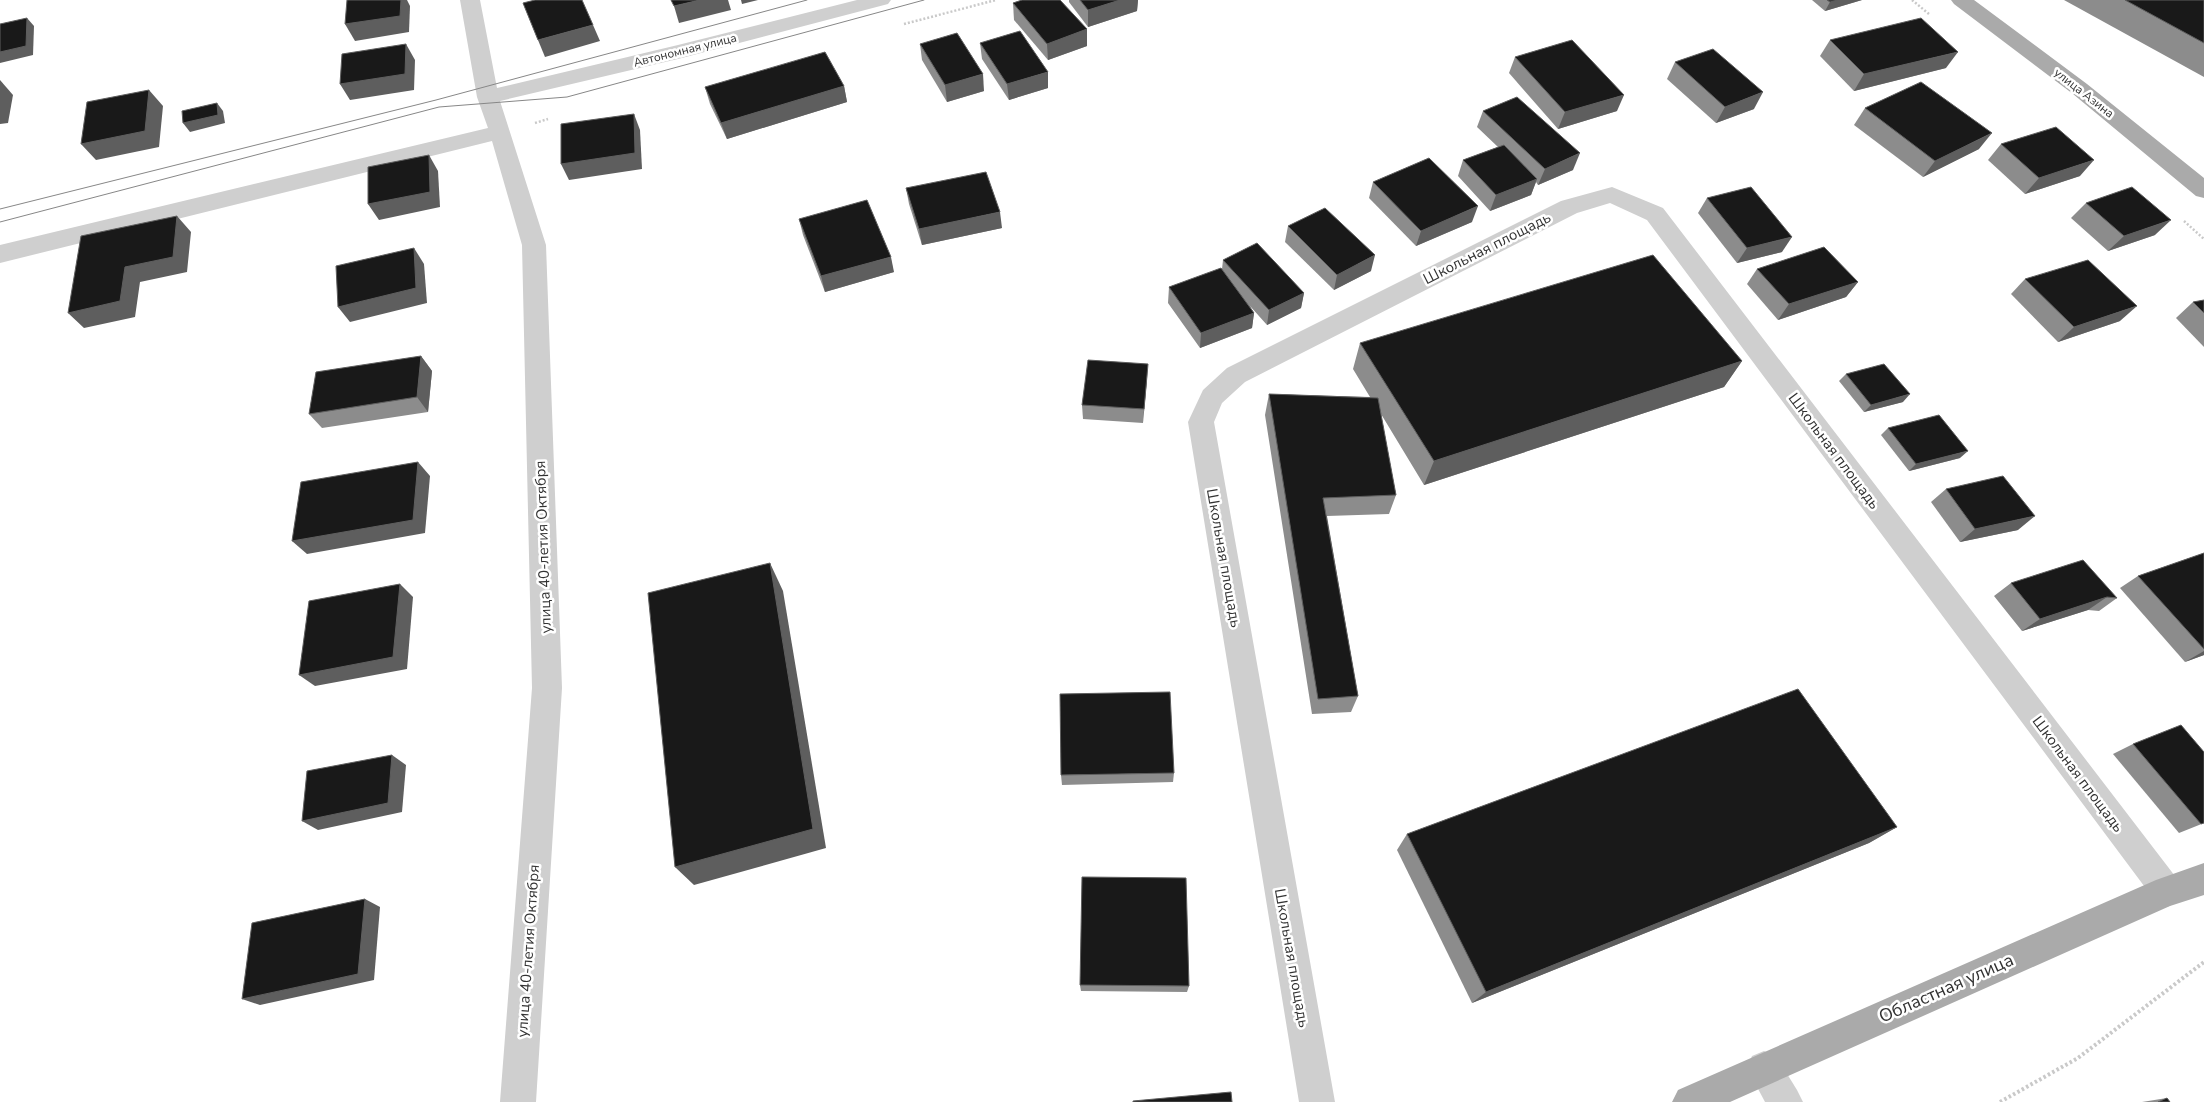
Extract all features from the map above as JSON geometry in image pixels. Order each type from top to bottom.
[{"type":"main road","name":"улица Азина","points":[[1961,0],[2080,89],[2204,190]]},
{"type":"main road","name":"Областная улица","points":[[1690,1102],[1764,1068],[2192,886]]},
{"type":"street","name":"улица 40-летия Октября","points":[[470,0],[488,97],[534,245],[548,688],[518,1102]]},
{"type":"street","name":"Автономная улица","points":[[488,97],[678,52],[881,0]]},
{"type":"street","points":[[0,254],[500,132]]},
{"type":"street","name":"Школьная площадь","points":[[1317,1102],[1200,422],[1212,397],[1236,375],[1569,207],[1612,196],[1655,214],[2192,886]]},
{"type":"street","points":[[1764,1068],[1785,1102]]},
{"type":"path","points":[[2000,1102],[2078,1058],[2204,962]]},
{"type":"building","points":[[347,0],[401,0],[400,16],[345,24]]},
{"type":"building","points":[[535,0],[582,0],[593,25],[538,40],[523,3]]},
{"type":"building","points":[[671,0],[700,0],[674,6]]},
{"type":"building","points":[[1022,0],[1060,0],[1087,29],[1047,44],[1013,3]]},
{"type":"building","points":[[1080,0],[1120,0],[1088,10]]},
{"type":"building","points":[[2125,0],[2204,0],[2204,43]]},
{"type":"building","points":[[27,18],[26,46],[0,52],[0,24]]},
{"type":"building","points":[[1921,18],[1958,52],[1864,74],[1830,40]]},
{"type":"building","points":[[1020,31],[1048,72],[1007,84],[980,43]]},
{"type":"building","points":[[957,33],[983,74],[945,85],[920,44]]},
{"type":"building","points":[[1572,40],[1624,95],[1565,112],[1515,57]]},
{"type":"building","points":[[406,44],[405,74],[340,84],[342,54]]},
{"type":"building","points":[[1713,49],[1763,92],[1725,107],[1675,62]]},
{"type":"building","points":[[825,52],[844,86],[721,123],[705,87]]},
{"type":"building","points":[[1921,82],[1992,133],[1935,161],[1865,108]]},
{"type":"building","points":[[149,90],[145,131],[81,144],[87,102]]},
{"type":"building","points":[[1517,97],[1580,153],[1545,169],[1483,111]]},
{"type":"building","points":[[217,103],[218,115],[183,123],[182,111]]},
{"type":"building","points":[[634,114],[635,153],[561,164],[561,124]]},
{"type":"building","points":[[2056,127],[2094,160],[2039,178],[2001,144]]},
{"type":"building","points":[[1504,145],[1537,179],[1496,195],[1463,160]]},
{"type":"building","points":[[429,155],[430,192],[368,204],[368,167]]},
{"type":"building","points":[[1429,158],[1478,206],[1421,231],[1373,182]]},
{"type":"building","points":[[986,172],[1000,212],[919,229],[906,188]]},
{"type":"building","points":[[1751,187],[1792,237],[1747,248],[1707,198]]},
{"type":"building","points":[[2132,187],[2171,220],[2124,236],[2086,203]]},
{"type":"building","points":[[867,200],[891,257],[821,276],[799,219]]},
{"type":"building","points":[[1325,208],[1375,255],[1337,275],[1288,226]]},
{"type":"building","points":[[177,216],[173,257],[125,267],[120,301],[68,313],[81,236]]},
{"type":"building","points":[[1257,243],[1304,293],[1269,310],[1223,260]]},
{"type":"building","points":[[1824,247],[1858,282],[1789,304],[1757,269]]},
{"type":"building","points":[[414,248],[416,288],[338,307],[336,266]]},
{"type":"building","points":[[1653,255],[1742,361],[1434,461],[1360,343]]},
{"type":"building","points":[[2088,260],[2137,306],[2074,327],[2025,279]]},
{"type":"building","points":[[1221,268],[1254,313],[1201,333],[1169,287]]},
{"type":"building","points":[[2204,300],[2204,313],[2193,302]]},
{"type":"building","points":[[421,356],[417,397],[309,414],[316,372]]},
{"type":"building","points":[[1088,360],[1148,364],[1144,409],[1082,405]]},
{"type":"building","points":[[1884,364],[1910,394],[1871,405],[1846,374]]},
{"type":"building","points":[[1269,394],[1378,398],[1396,495],[1323,498],[1358,696],[1318,699]]},
{"type":"building","points":[[1939,415],[1968,451],[1916,464],[1888,428]]},
{"type":"building","points":[[418,462],[413,520],[292,541],[301,482]]},
{"type":"building","points":[[2003,476],[2035,516],[1975,529],[1946,489]]},
{"type":"building","points":[[2204,553],[2204,649],[2138,576]]},
{"type":"building","points":[[2083,560],[2117,598],[2107,597],[2040,619],[2011,583]]},
{"type":"building","points":[[770,563],[813,829],[675,867],[648,593]]},
{"type":"building","points":[[400,584],[393,657],[299,675],[309,601]]},
{"type":"building","points":[[1798,689],[1897,827],[1486,992],[1407,834]]},
{"type":"building","points":[[1170,692],[1174,773],[1061,775],[1060,694]]},
{"type":"building","points":[[2181,725],[2204,752],[2204,823],[2201,824],[2133,744]]},
{"type":"building","points":[[392,755],[388,803],[302,821],[307,771]]},
{"type":"building","points":[[1082,877],[1186,878],[1189,986],[1080,985]]},
{"type":"building","points":[[365,899],[358,974],[242,999],[252,923]]},
{"type":"building","points":[[1231,1092],[1232,1102],[1133,1102],[1133,1101]]},
{"type":"building","points":[[2167,1098],[2170,1102],[2158,1102]]},
{"type":"tram line","points":[[0,209],[436,100],[807,0]]},
{"type":"tram line","points":[[0,222],[439,107],[567,97],[924,0]]}]
